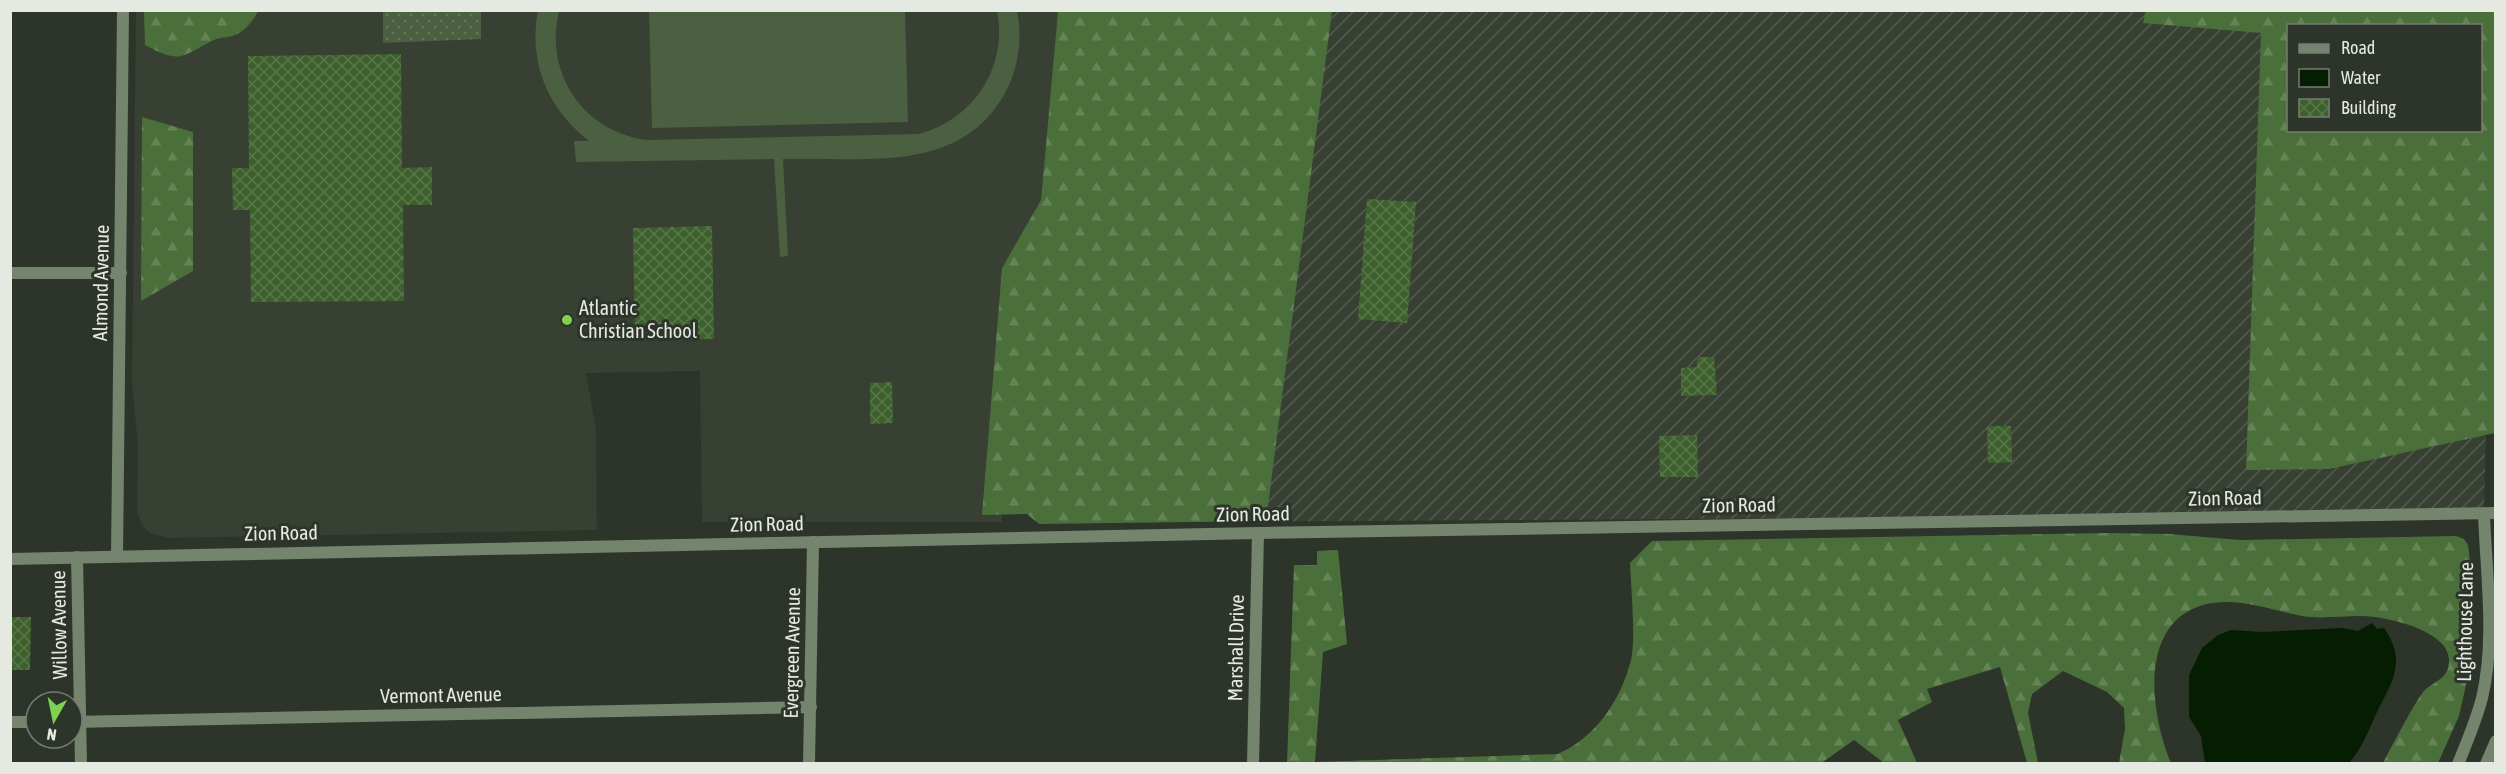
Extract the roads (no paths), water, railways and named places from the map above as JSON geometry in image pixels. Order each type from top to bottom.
[{"type":"street","name":"Almond Avenue","points":[[117,556],[123,10]]},
{"type":"street","points":[[10,273],[121,273]]},
{"type":"street","name":"Zion Road","points":[[10,559],[1258,533],[2490,513]]},
{"type":"street","name":"Lighthouse Lane","points":[[2458,764],[2474,725],[2485,680],[2490,513]]},
{"type":"street","name":"Marshall Drive","points":[[1253,764],[1258,533]]},
{"type":"street","name":"Evergreen Avenue","points":[[809,764],[813,542]]},
{"type":"street","name":"Willow Avenue","points":[[76,690],[77,557]]},
{"type":"street","name":"Vermont Avenue","points":[[84,722],[811,707]]},
{"type":"street","points":[[2486,764],[2496,741]]},
{"type":"water","points":[[2372,623],[2377,629],[2384,628],[2391,639],[2395,650],[2395,669],[2389,689],[2358,751],[2349,763],[2205,763],[2201,736],[2189,717],[2189,675],[2202,648],[2218,635],[2231,630],[2262,632],[2342,628],[2358,631]]},
{"type":"place","name":"Atlantic Christian School","points":[[567,320]]}]
